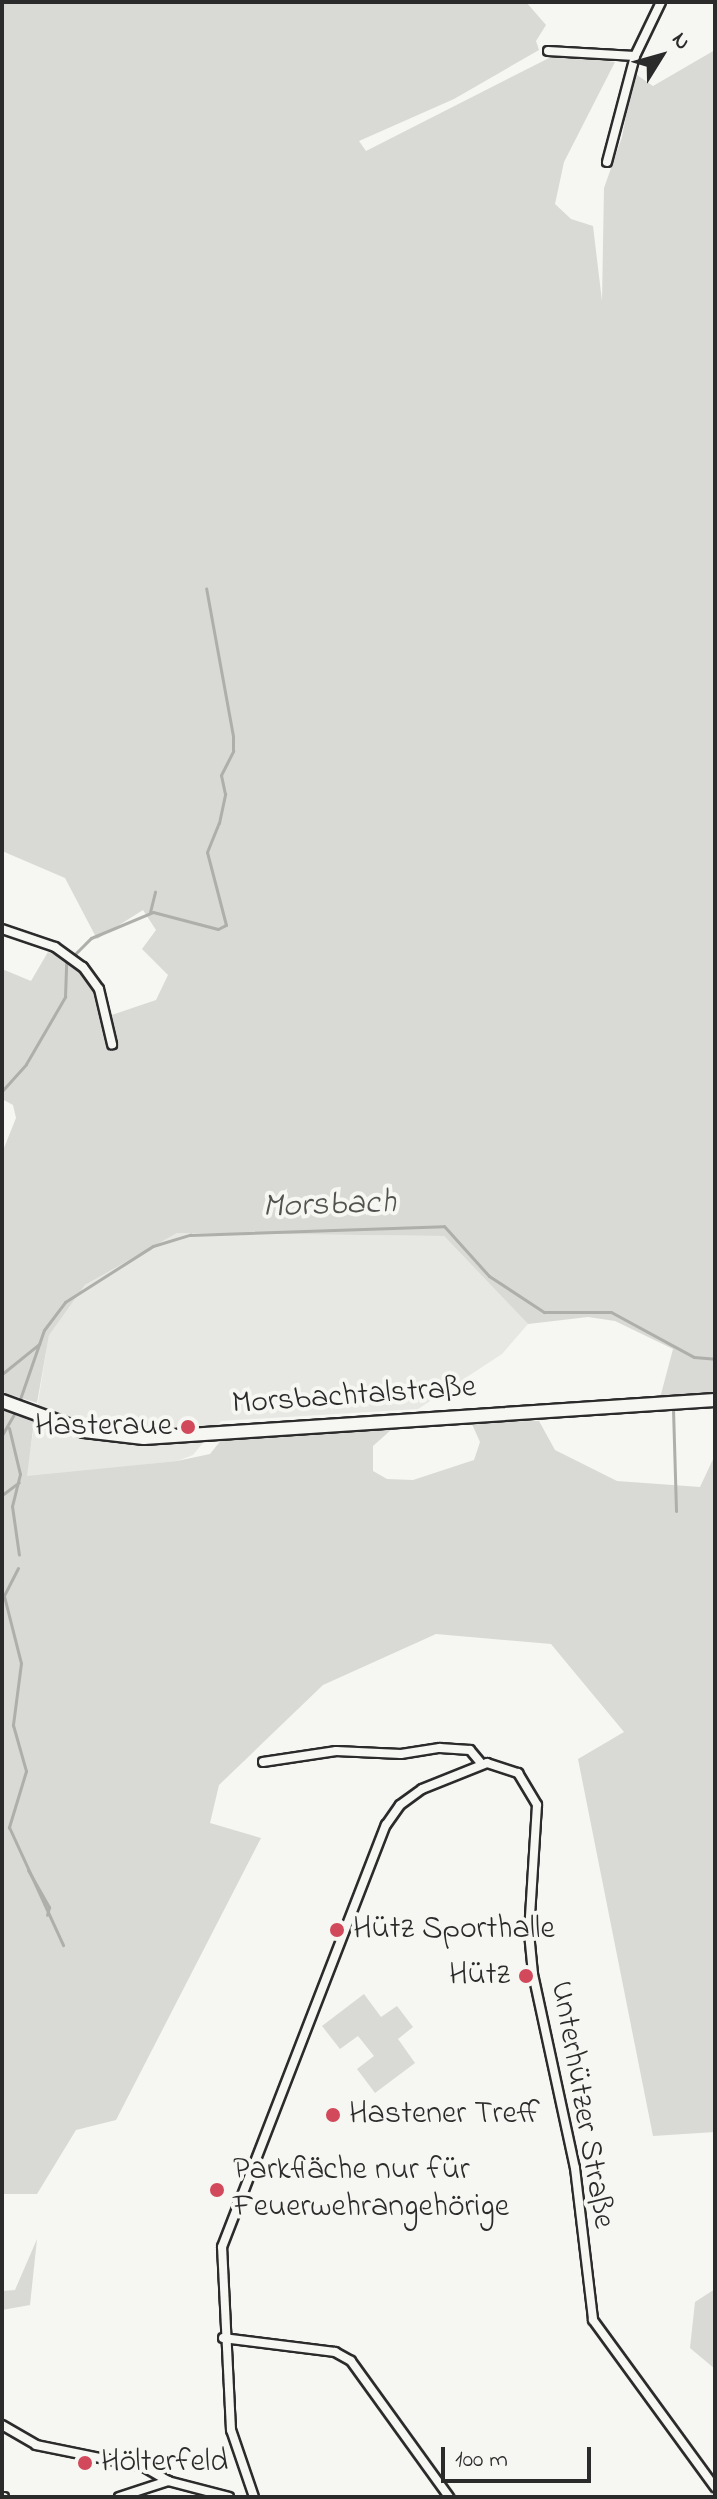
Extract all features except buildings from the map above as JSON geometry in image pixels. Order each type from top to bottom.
[{"type":"main road","name":"Morsbachtalstraße","points":[[6,1403],[84,1431],[144,1438],[715,1400]]},
{"type":"street","points":[[607,162],[635,56],[661,2]]},
{"type":"street","points":[[548,51],[635,56]]},
{"type":"street","points":[[2,929],[55,947],[83,967],[99,989],[112,1044]]},
{"type":"street","points":[[254,2497],[231,2430],[223,2338],[222,2247],[386,1825],[410,1797],[481,1763],[474,1752],[463,1748],[401,1754],[336,1751],[263,1762]]},
{"type":"street","name":"Unterhützer Straße","points":[[481,1763],[506,1767],[523,1779],[537,1805],[533,1974],[575,2168],[588,2306],[610,2348],[715,2487]]},
{"type":"street","points":[[223,2338],[335,2352],[351,2361],[449,2497]]},
{"type":"street","points":[[2,2425],[36,2445],[144,2467],[168,2481],[229,2497]]},
{"type":"street","points":[[119,2497],[168,2481]]},
{"type":"shaded area","points":[[2,2],[526,2],[546,25],[536,41],[539,50],[454,99],[359,141],[366,151],[555,55],[615,62],[564,162],[555,204],[571,219],[593,226],[602,301],[604,188],[622,137],[634,73],[653,86],[715,50],[715,1393],[660,1398],[673,1349],[615,1321],[588,1317],[528,1324],[444,1236],[177,1233],[85,1285],[49,1335],[37,1403],[2,1392],[2,1153],[16,1118],[13,1105],[2,1099],[2,969],[31,981],[48,952],[69,960],[94,985],[100,1019],[156,1000],[168,975],[142,949],[156,930],[143,910],[97,939],[65,878],[2,851]]},
{"type":"shaded area","points":[[177,1233],[444,1236],[528,1324],[502,1354],[418,1409],[221,1421],[193,1455],[177,1461],[26,1477],[49,1334],[85,1285]]},
{"type":"shaded area","points":[[2,1408],[34,1422],[27,1476],[177,1461],[210,1454],[222,1439],[392,1429],[373,1446],[373,1471],[387,1479],[413,1480],[474,1460],[480,1442],[471,1422],[539,1421],[555,1450],[617,1481],[700,1487],[715,1455],[715,2132],[653,2136],[578,1759],[624,1732],[551,1644],[436,1634],[323,1685],[219,1785],[210,1823],[261,1838],[116,2120],[76,2130],[37,2194],[2,2194]]},
{"type":"shaded area","points":[[364,1994],[381,2017],[397,2006],[413,2027],[398,2039],[415,2063],[375,2093],[357,2069],[374,2056],[358,2036],[340,2049],[322,2026]]},
{"type":"shaded area","points":[[37,2239],[30,2305],[2,2310],[2,2291],[15,2290]]},
{"type":"shaded area","points":[[715,2289],[715,2369],[690,2348],[695,2302]]},
{"type":"waterway","points":[[76,953],[91,938],[153,912],[218,929],[226,925],[207,852],[219,823],[225,794],[221,775],[233,751],[233,736],[206,588]]},
{"type":"waterway","points":[[150,912],[155,892]]},
{"type":"waterway","points":[[2,1091],[26,1064],[65,997],[66,963]]},
{"type":"waterway","name":"Morsbach","points":[[19,1402],[44,1330],[65,1302],[153,1246],[190,1235],[444,1226],[489,1276],[544,1312],[611,1312],[694,1357],[715,1359]]},
{"type":"waterway","points":[[2,1374],[39,1344]]},
{"type":"waterway","name":"Morsbach","points":[[2,1435],[17,1409]]},
{"type":"waterway","points":[[673,1409],[676,1511]]},
{"type":"waterway","points":[[9,1428],[20,1474],[12,1506],[19,1555]]},
{"type":"waterway","points":[[2,1495],[19,1482]]},
{"type":"waterway","points":[[18,1568],[4,1596],[21,1663],[13,1725],[26,1771],[9,1827],[63,1945]]},
{"type":"waterway","points":[[28,1870],[49,1907],[47,1915]]},
{"type":"place","name":"Hasteraue","points":[[188,1427]]},
{"type":"place","name":"Hütz Sporthalle","points":[[337,1930]]},
{"type":"place","name":"Hütz","points":[[526,1976]]},
{"type":"place","name":"Hastener Treff","points":[[333,2115]]},
{"type":"place","name":"Parkfläche nur für Feuerwehrangehörige","points":[[217,2190]]},
{"type":"place","name":"Hölterfeld","points":[[85,2463]]}]
